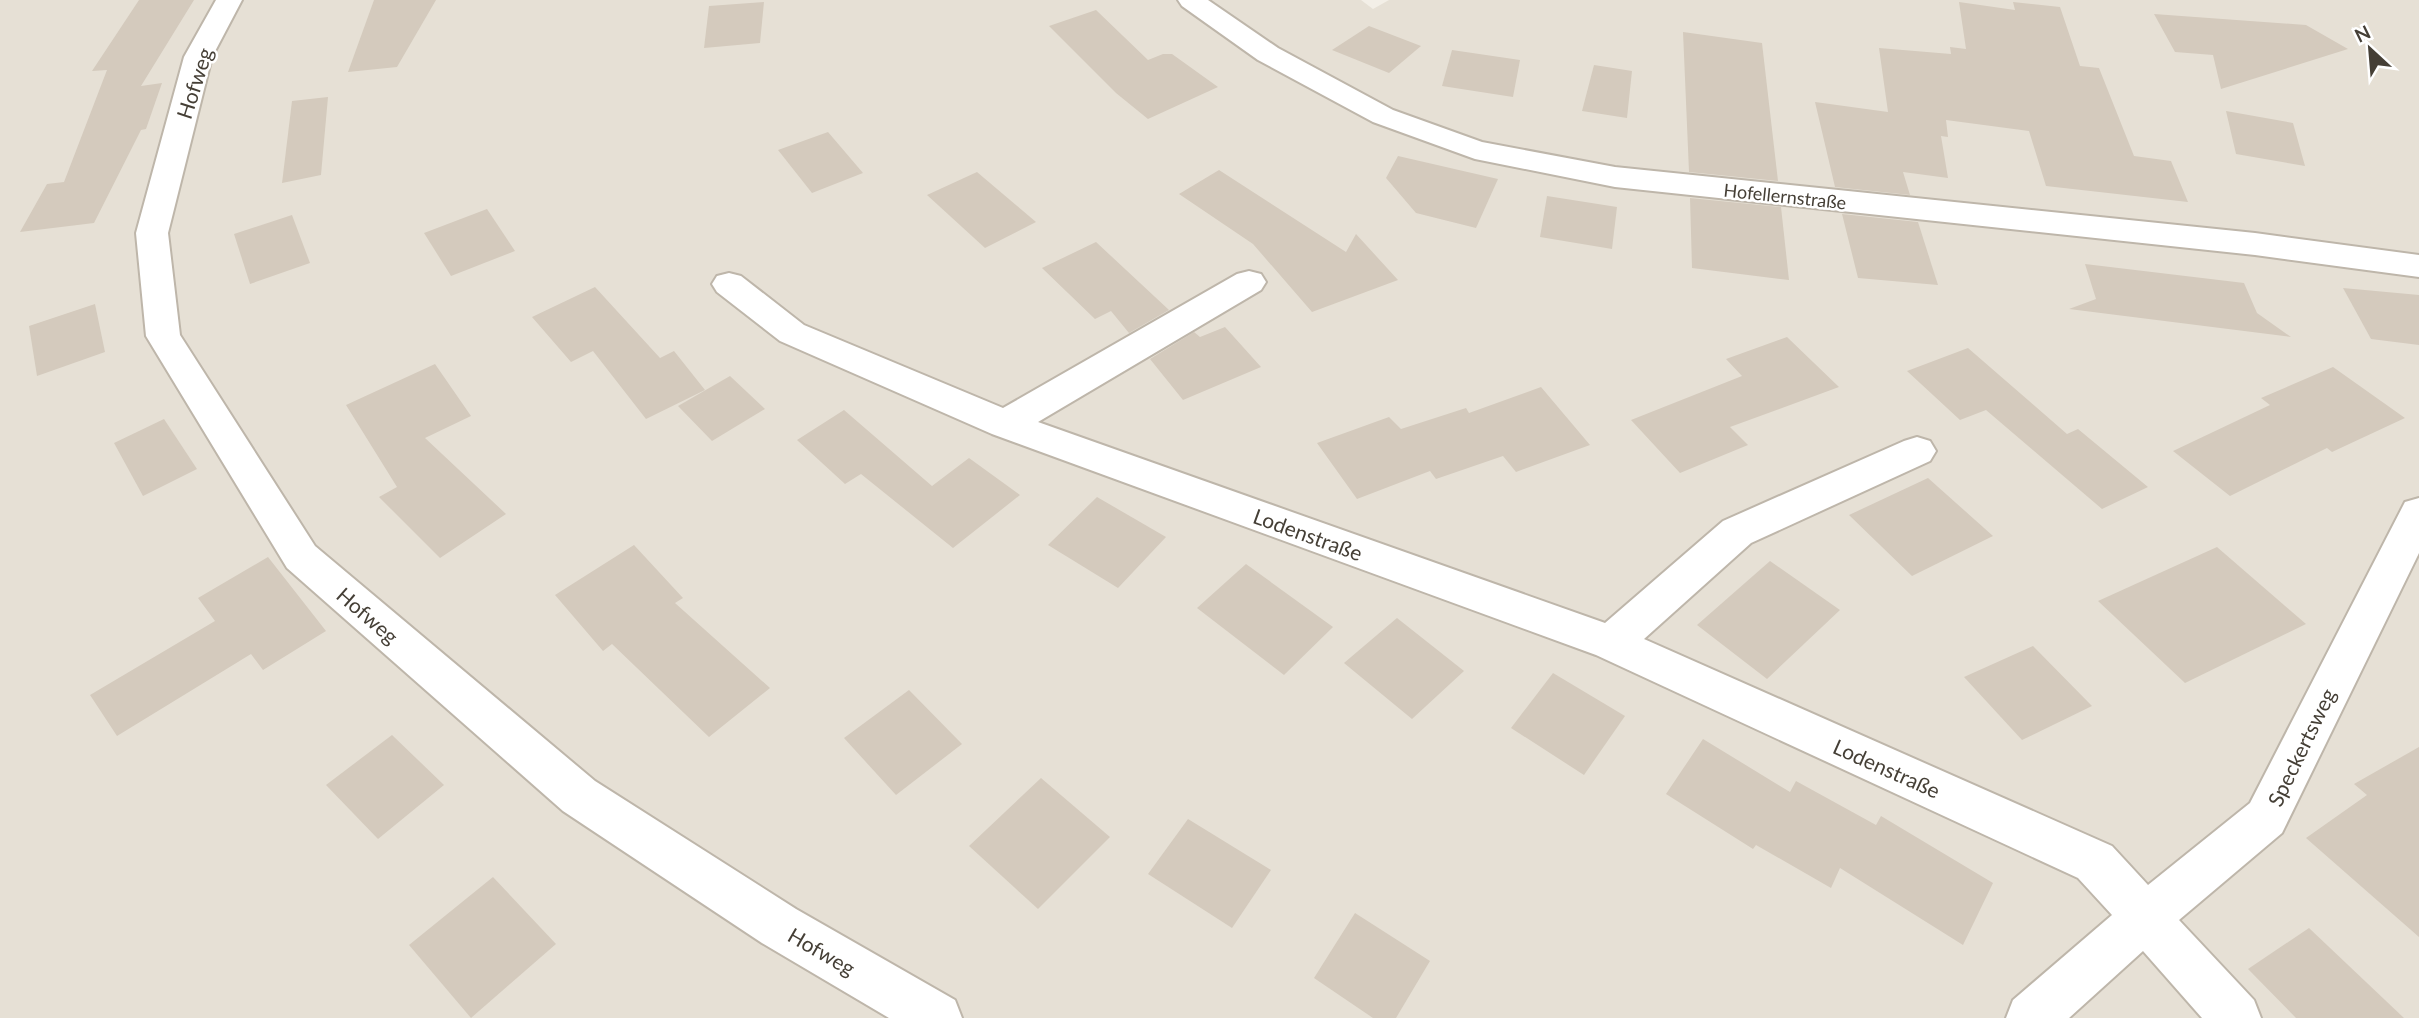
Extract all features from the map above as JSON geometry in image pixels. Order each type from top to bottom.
[{"type":"street","name":"Hofweg","points":[[229,0],[198,57],[152,233],[163,336],[301,557],[579,796],[779,926],[937,1018]]},
{"type":"street","name":"Hofellernstraße","points":[[1191,0],[1268,54],[1383,116],[1475,150],[1615,177],[2255,244],[2419,266]]},
{"type":"street","points":[[1005,424],[1248,282]]},
{"type":"street","name":"Lodenstraße","points":[[729,284],[792,333],[1005,424],[1611,643],[2095,862],[2236,1018]]},
{"type":"street","points":[[1611,643],[1737,532],[1917,451]]},
{"type":"street","name":"Speckertsweg","points":[[2031,1018],[2146,917],[2266,818],[2419,513]]},
{"type":"shaded area","points":[[0,0],[1361,0],[1373,9],[1389,0],[2419,0],[2419,1018],[0,1018]]},
{"type":"building","points":[[139,0],[194,0],[141,86],[162,83],[146,129],[141,130],[94,223],[20,232],[47,184],[64,182],[107,70],[92,71]]},
{"type":"building","points":[[374,0],[436,0],[397,67],[348,72]]},
{"type":"building","points":[[764,2],[760,43],[704,48],[709,6]]},
{"type":"building","points":[[1959,2],[2015,10],[2013,2],[2060,7],[2080,66],[2099,68],[2134,156],[2171,161],[2188,202],[2046,186],[2029,131],[1946,120],[1948,137],[1941,136],[1948,178],[1903,172],[1910,195],[1835,187],[1815,102],[1888,112],[1879,48],[1951,54],[1950,47],[1966,49]]},
{"type":"building","points":[[1096,10],[1148,60],[1163,54],[1172,54],[1218,87],[1148,119],[1116,93],[1049,26]]},
{"type":"building","points":[[2154,14],[2306,25],[2348,49],[2221,89],[2213,55],[2175,52]]},
{"type":"building","points":[[1369,26],[1421,46],[1389,73],[1332,50]]},
{"type":"building","points":[[1683,32],[1762,43],[1778,181],[1689,172]]},
{"type":"building","points":[[1452,50],[1520,60],[1513,97],[1442,86]]},
{"type":"building","points":[[1594,65],[1632,71],[1627,118],[1582,111]]},
{"type":"building","points":[[328,97],[321,175],[282,183],[292,101]]},
{"type":"building","points":[[2226,111],[2293,123],[2305,166],[2236,154]]},
{"type":"building","points":[[828,132],[863,173],[812,193],[778,150]]},
{"type":"building","points":[[1398,156],[1498,179],[1476,228],[1416,213],[1386,178]]},
{"type":"building","points":[[1219,170],[1346,252],[1356,234],[1398,280],[1312,312],[1253,244],[1179,194]]},
{"type":"building","points":[[977,172],[1036,222],[985,248],[927,195]]},
{"type":"building","points":[[1547,196],[1617,207],[1612,249],[1540,237]]},
{"type":"building","points":[[1690,198],[1781,207],[1789,280],[1692,268]]},
{"type":"building","points":[[487,209],[515,251],[451,276],[424,233]]},
{"type":"building","points":[[1842,214],[1918,222],[1938,285],[1858,278]]},
{"type":"building","points":[[292,215],[310,263],[250,284],[234,234]]},
{"type":"building","points":[[1096,242],[1169,310],[1129,333],[1111,311],[1095,319],[1042,268]]},
{"type":"building","points":[[2085,264],[2244,283],[2257,313],[2291,337],[2069,309],[2096,299]]},
{"type":"building","points":[[595,287],[660,358],[674,351],[705,390],[646,419],[593,351],[571,362],[532,317]]},
{"type":"building","points":[[2343,288],[2419,295],[2419,345],[2371,339]]},
{"type":"building","points":[[95,304],[105,352],[37,376],[29,326]]},
{"type":"building","points":[[1225,327],[1261,367],[1183,400],[1150,359],[1194,332],[1200,337]]},
{"type":"building","points":[[1787,337],[1839,387],[1730,427],[1748,445],[1680,473],[1631,420],[1742,376],[1726,359]]},
{"type":"building","points":[[1968,348],[2067,434],[2078,429],[2148,487],[2102,509],[1986,410],[1960,420],[1907,371]]},
{"type":"building","points":[[435,364],[471,416],[425,438],[506,514],[440,558],[379,497],[397,487],[346,405]]},
{"type":"building","points":[[2333,367],[2405,418],[2332,452],[2327,448],[2230,496],[2173,451],[2270,405],[2261,398]]},
{"type":"building","points":[[730,376],[765,409],[712,441],[678,406]]},
{"type":"building","points":[[1541,387],[1590,445],[1516,472],[1503,456],[1436,479],[1430,471],[1357,499],[1317,443],[1389,417],[1401,429],[1466,408],[1469,413]]},
{"type":"building","points":[[844,410],[932,486],[969,458],[1020,495],[953,548],[861,474],[845,484],[797,440]]},
{"type":"building","points":[[164,419],[197,469],[143,496],[114,443]]},
{"type":"building","points":[[1928,478],[1993,536],[1912,576],[1849,515]]},
{"type":"building","points":[[1097,497],[1166,537],[1118,588],[1048,545]]},
{"type":"building","points":[[634,545],[683,598],[675,603],[770,688],[709,737],[612,644],[603,651],[555,595]]},
{"type":"building","points":[[2217,547],[2306,624],[2185,683],[2098,601]]},
{"type":"building","points":[[268,557],[326,631],[263,670],[251,654],[117,736],[90,695],[215,621],[198,598]]},
{"type":"building","points":[[1770,561],[1840,610],[1767,679],[1697,625]]},
{"type":"building","points":[[1246,564],[1333,627],[1284,675],[1197,608]]},
{"type":"building","points":[[1397,618],[1464,671],[1412,719],[1344,663]]},
{"type":"building","points":[[2033,646],[2092,706],[2022,740],[1964,677]]},
{"type":"building","points":[[1553,673],[1625,716],[1584,775],[1511,728]]},
{"type":"building","points":[[909,690],[962,744],[896,795],[844,738]]},
{"type":"building","points":[[392,735],[444,785],[378,839],[326,785]]},
{"type":"building","points":[[1703,739],[1790,792],[1796,781],[1876,825],[1881,816],[1993,883],[1963,945],[1840,868],[1831,888],[1756,845],[1753,849],[1666,794]]},
{"type":"building","points":[[2419,747],[2419,937],[2306,838],[2367,795],[2354,784]]},
{"type":"building","points":[[1041,778],[1110,837],[1038,909],[969,846]]},
{"type":"building","points":[[1188,819],[1271,870],[1232,928],[1148,874]]},
{"type":"building","points":[[493,877],[556,944],[471,1018],[409,945]]},
{"type":"building","points":[[1355,913],[1430,961],[1396,1018],[1373,1018],[1314,978]]},
{"type":"building","points":[[2309,928],[2404,1018],[2296,1018],[2248,969]]}]
